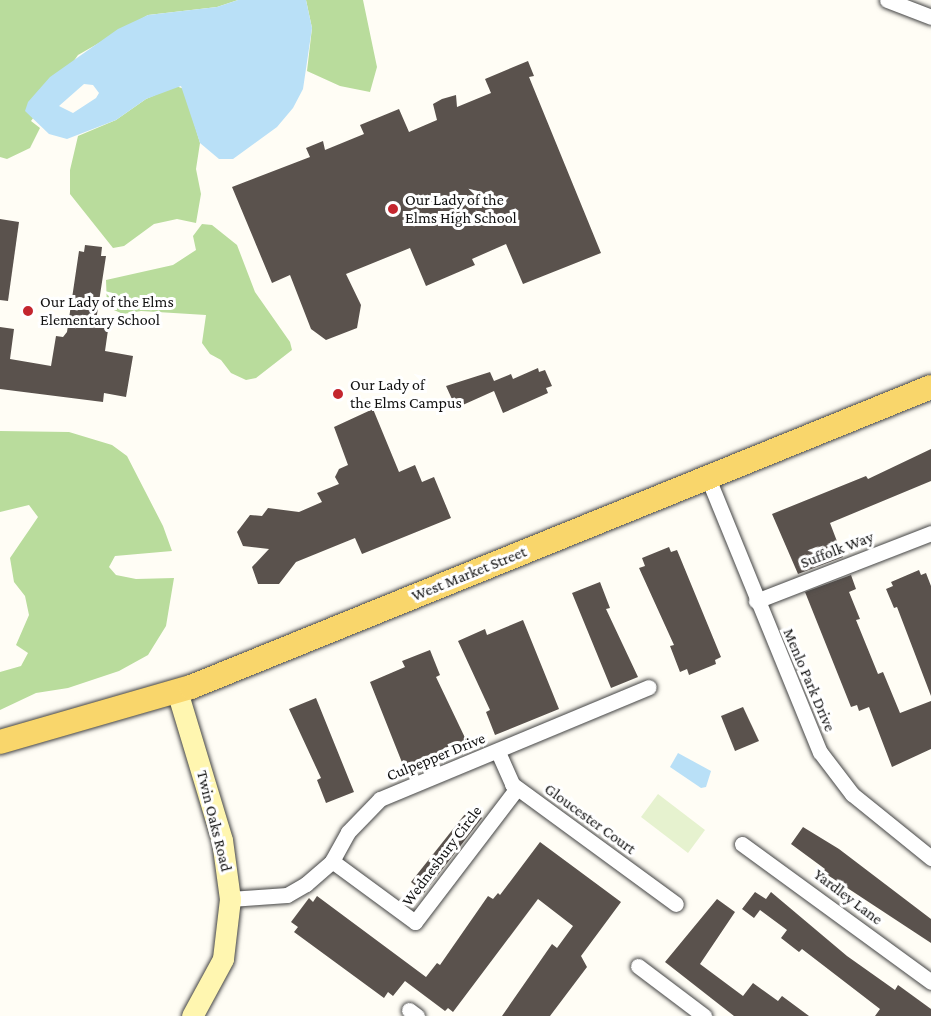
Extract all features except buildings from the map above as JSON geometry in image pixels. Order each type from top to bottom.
[{"type":"main road","name":"West Market Street","points":[[0,742],[177,691],[931,387]]},
{"type":"main road","name":"Twin Oaks Road","points":[[177,691],[222,840],[230,899],[224,959],[192,1016]]},
{"type":"street","points":[[887,0],[931,16]]},
{"type":"street","name":"Menlo Park Drive","points":[[708,478],[756,601],[820,752],[852,794],[931,858]]},
{"type":"street","name":"Suffolk Way","points":[[756,601],[931,533]]},
{"type":"street","name":"Culpepper Drive","points":[[230,899],[287,895],[306,884],[332,861],[348,832],[380,799],[498,752],[649,687]]},
{"type":"street","name":"Gloucester Court","points":[[498,752],[505,772],[517,788],[676,904]]},
{"type":"street","name":"Wednesbury Circle","points":[[332,861],[416,922],[517,788]]},
{"type":"street","name":"Yardley Lane","points":[[742,844],[931,982]]},
{"type":"street","points":[[638,966],[704,1016]]},
{"type":"green space","points":[[0,0],[238,0],[217,7],[148,15],[78,55],[31,121],[40,128],[30,148],[7,159],[0,157]]},
{"type":"green space","points":[[306,0],[363,0],[377,67],[370,92],[340,86],[307,71],[312,28]]},
{"type":"green space","points":[[176,86],[184,89],[200,143],[196,169],[201,194],[196,223],[177,219],[154,224],[124,246],[113,248],[70,194],[70,170],[78,136],[116,120],[146,99]]},
{"type":"green space","points":[[202,224],[212,225],[237,245],[255,292],[290,342],[292,350],[256,378],[246,380],[231,373],[221,360],[210,354],[202,343],[206,315],[141,311],[123,314],[107,307],[106,280],[173,265],[196,250],[193,236]]},
{"type":"green space","points":[[0,431],[69,432],[112,445],[127,456],[163,526],[172,551],[115,556],[109,567],[116,575],[136,579],[174,578],[166,626],[148,655],[119,671],[68,688],[36,693],[0,710],[0,672],[21,666],[28,653],[16,645],[29,615],[25,596],[14,582],[10,558],[38,517],[29,505],[0,512]]},
{"type":"green space","points":[[658,794],[705,830],[688,853],[641,817]]},
{"type":"water","points":[[238,0],[306,0],[312,28],[303,89],[293,108],[277,127],[233,159],[219,159],[200,143],[181,86],[146,99],[116,120],[67,139],[49,134],[25,111],[28,102],[50,77],[118,29],[148,15],[217,7]],"holes":[[[84,84],[93,85],[99,93],[96,98],[73,113],[59,106]]]},
{"type":"water","points":[[678,753],[711,771],[706,787],[701,788],[670,767]]},
{"type":"place","name":"Our Lady of the Elms High School","points":[[393,209]]},
{"type":"place","name":"Our Lady of the Elms Elementary School","points":[[28,311]]},
{"type":"place","name":"Our Lady of the Elms Campus","points":[[338,394]]}]
